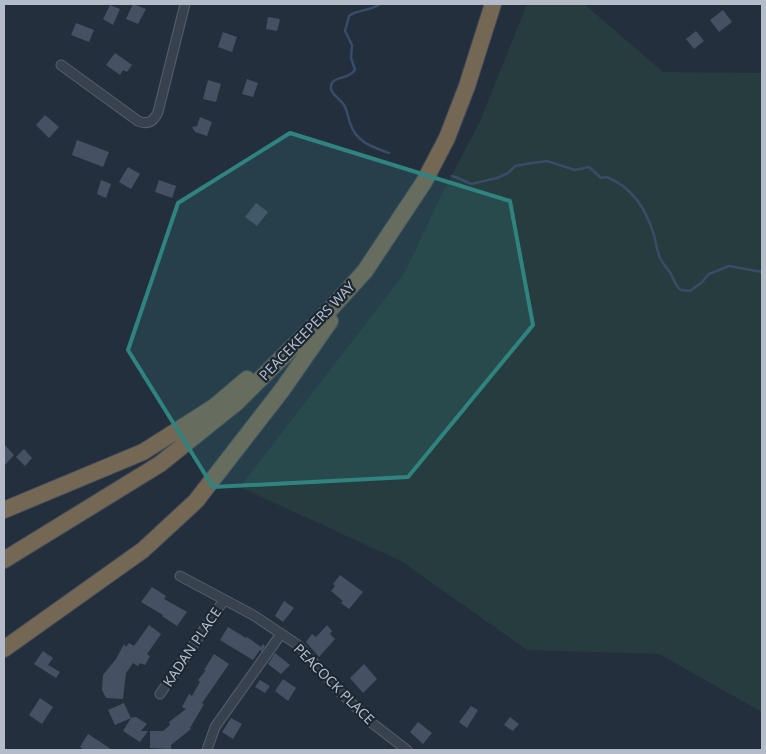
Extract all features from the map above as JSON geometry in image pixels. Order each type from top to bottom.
[{"type":"highway","name":"PEACEKEEPERS WAY","points":[[4,560],[160,464],[236,403],[326,314],[365,270],[424,182],[447,138],[467,86],[492,4]]},
{"type":"highway","points":[[4,649],[143,550],[196,501],[282,390],[365,270]]},
{"type":"highway","points":[[4,510],[143,452],[214,407],[326,314]]},
{"type":"street","points":[[61,65],[76,74],[138,121],[145,123],[152,121],[158,112],[185,4]]},
{"type":"street","name":"PEACOCK PLACE","points":[[180,576],[253,615],[298,645],[338,690],[372,723],[408,750]]},
{"type":"street","name":"KADAN PLACE","points":[[160,694],[224,600]]},
{"type":"street","points":[[207,750],[215,727],[281,634]]},
{"type":"highlighted area","points":[[290,133],[510,201],[533,325],[408,477],[213,487],[128,350],[178,203]]},
{"type":"green space","points":[[527,4],[584,4],[663,72],[762,73],[762,712],[659,654],[527,650],[401,561],[240,487],[404,274],[440,198],[480,121]]},
{"type":"building","points":[[133,4],[146,9],[138,24],[126,19]]},
{"type":"building","points":[[110,5],[120,9],[113,25],[103,19]]},
{"type":"building","points":[[723,10],[732,22],[719,32],[710,20]]},
{"type":"building","points":[[268,17],[280,19],[277,31],[266,29]]},
{"type":"building","points":[[76,23],[94,30],[89,42],[71,35]]},
{"type":"building","points":[[696,31],[704,41],[694,49],[686,39]]},
{"type":"building","points":[[223,32],[237,37],[232,52],[218,47]]},
{"type":"building","points":[[115,53],[132,65],[127,72],[123,70],[120,75],[106,65]]},
{"type":"building","points":[[247,79],[258,83],[253,97],[242,94]]},
{"type":"building","points":[[208,80],[221,84],[216,102],[203,99]]},
{"type":"building","points":[[45,115],[59,127],[49,138],[36,125]]},
{"type":"building","points":[[200,117],[212,122],[207,136],[195,132],[192,127],[197,126]]},
{"type":"building","points":[[77,140],[109,152],[103,167],[72,155]]},
{"type":"building","points":[[128,167],[140,174],[131,189],[119,182]]},
{"type":"building","points":[[101,180],[111,184],[106,198],[97,194]]},
{"type":"building","points":[[159,180],[176,186],[172,198],[155,192]]},
{"type":"building","points":[[256,203],[268,212],[257,226],[245,217]]},
{"type":"building","points":[[4,444],[14,455],[4,466]]},
{"type":"building","points":[[24,449],[32,458],[25,466],[16,457]]},
{"type":"building","points":[[340,575],[363,592],[349,609],[331,591],[335,586],[333,584]]},
{"type":"building","points":[[152,587],[166,596],[164,599],[187,612],[177,626],[141,602]]},
{"type":"building","points":[[284,601],[294,608],[283,622],[275,616]]},
{"type":"building","points":[[149,625],[161,634],[147,654],[150,656],[145,665],[140,663],[138,666],[133,663],[126,673],[123,699],[106,698],[102,690],[103,675],[116,659],[124,644],[126,647],[129,643],[134,646]]},
{"type":"building","points":[[327,625],[332,631],[330,634],[335,639],[319,657],[306,642],[312,634],[316,637]]},
{"type":"building","points":[[228,627],[261,647],[263,644],[265,646],[262,651],[260,650],[253,660],[220,640]]},
{"type":"building","points":[[43,651],[53,658],[48,665],[60,672],[56,678],[34,664]]},
{"type":"building","points":[[275,653],[290,665],[281,674],[268,664]]},
{"type":"building","points":[[214,654],[229,664],[202,703],[204,704],[191,729],[171,745],[171,749],[150,748],[150,731],[163,731],[170,725],[169,722],[186,709],[182,707],[189,694],[192,696],[200,682],[198,680],[206,670],[204,670]]},
{"type":"building","points":[[364,664],[377,679],[363,693],[350,678]]},
{"type":"building","points":[[283,679],[296,688],[288,701],[275,691]]},
{"type":"building","points":[[260,680],[270,686],[265,693],[255,687]]},
{"type":"building","points":[[40,698],[53,707],[42,724],[29,715]]},
{"type":"building","points":[[124,703],[131,718],[115,725],[108,710]]},
{"type":"building","points":[[471,706],[478,710],[467,728],[459,722]]},
{"type":"building","points":[[136,717],[147,724],[141,731],[148,731],[140,742],[123,731],[131,718]]},
{"type":"building","points":[[510,717],[519,724],[513,731],[504,725]]},
{"type":"building","points":[[231,718],[242,724],[233,739],[222,732]]},
{"type":"building","points":[[418,722],[432,733],[423,744],[410,732]]},
{"type":"building","points":[[88,734],[112,750],[85,750],[80,747]]},
{"type":"waterway","points":[[380,4],[349,16],[345,31],[352,45],[351,58],[355,70],[349,75],[336,79],[332,83],[331,90],[345,107],[356,135],[365,143],[389,153]]},
{"type":"waterway","points":[[452,176],[471,184],[497,178],[508,173],[515,166],[532,163],[547,161],[575,170],[589,167],[601,178],[607,177],[624,187],[637,200],[651,225],[660,258],[681,290],[690,291],[709,274],[729,266],[762,272]]}]
